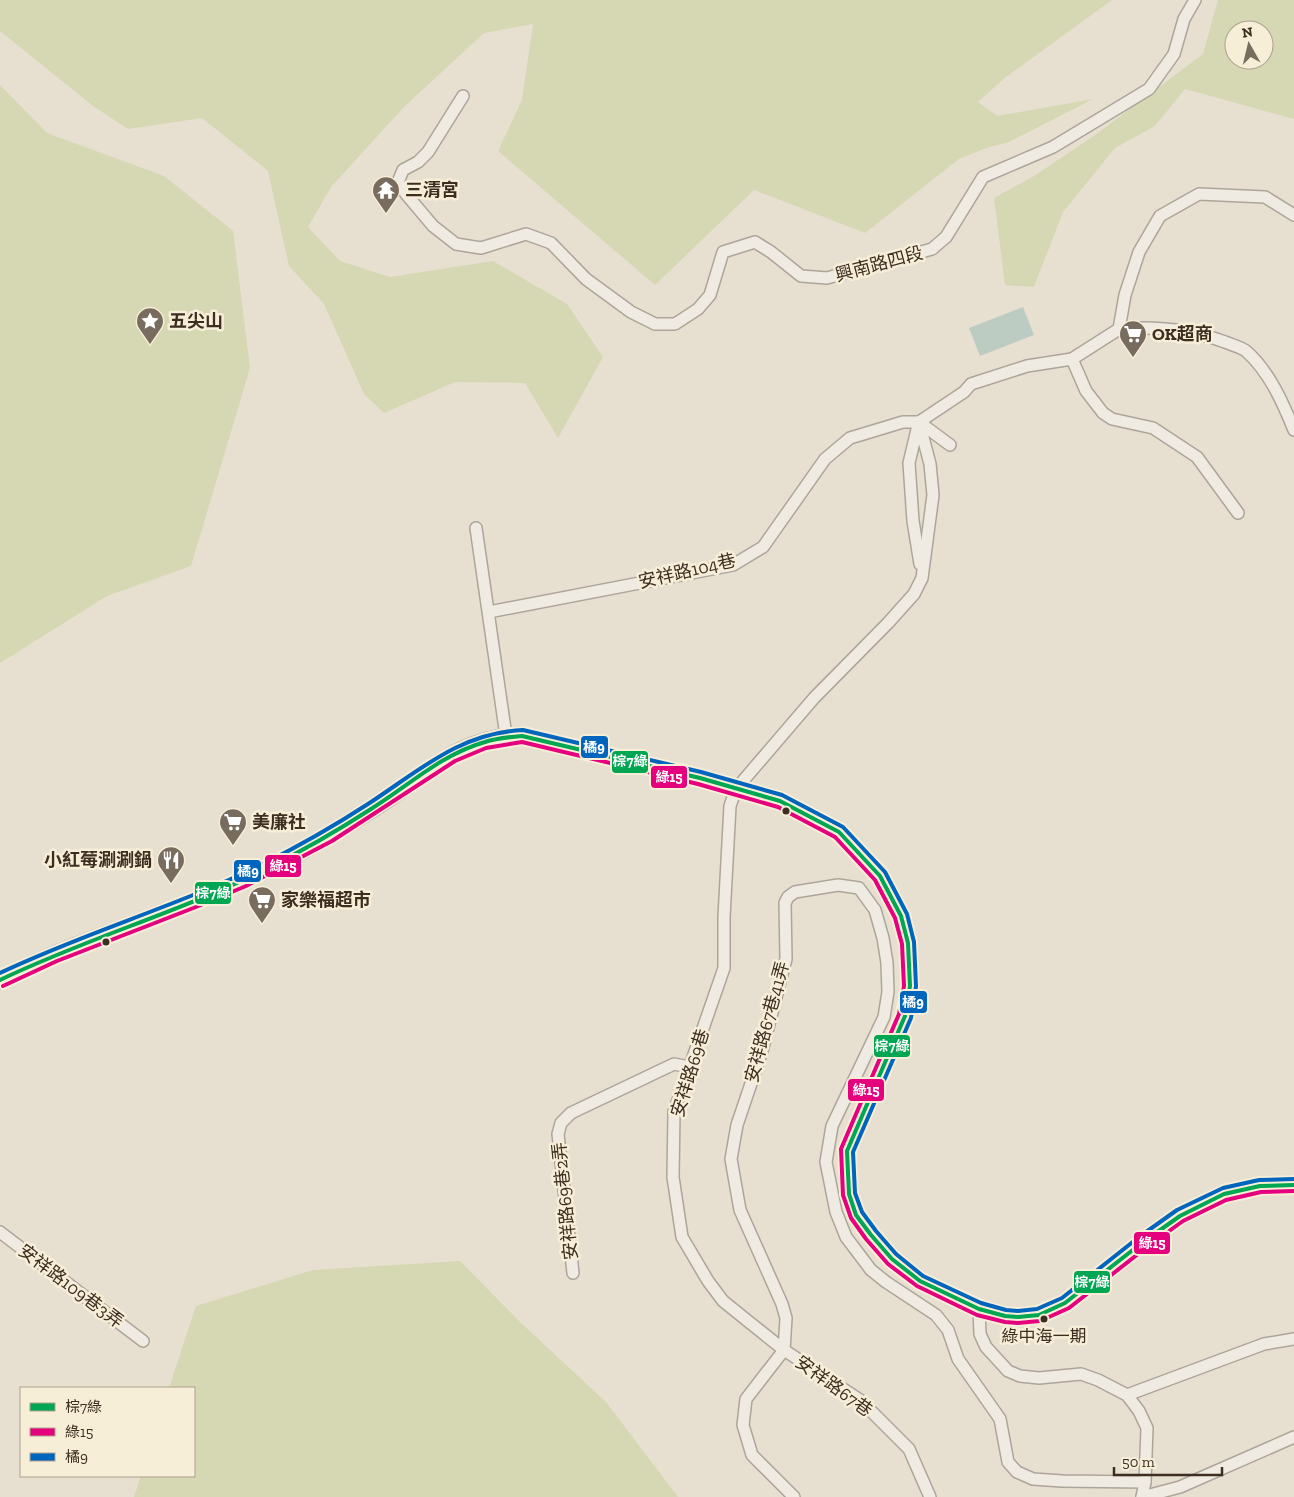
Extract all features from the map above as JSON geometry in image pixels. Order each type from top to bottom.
[{"type":"street","name":"興南路四段","points":[[463,96],[428,152],[418,162],[403,170],[398,182],[433,226],[456,244],[481,248],[526,234],[551,243],[586,279],[631,312],[655,324],[675,324],[698,309],[710,295],[723,252],[755,242],[801,276],[826,278],[932,249],[946,237],[983,177],[1053,148],[1149,89],[1174,54],[1184,19],[1195,0]]},
{"type":"street","points":[[1119,329],[1125,295],[1139,252],[1160,216],[1199,194],[1265,197],[1294,215]]},
{"type":"street","points":[[922,578],[913,521],[909,462],[919,422],[964,392],[971,384],[1026,366],[1072,359],[1119,329],[1143,327],[1175,328],[1212,337],[1245,350],[1264,371],[1294,430]]},
{"type":"street","points":[[1072,359],[1086,391],[1103,413],[1112,420],[1153,428],[1197,457],[1238,514]]},
{"type":"street","name":"安祥路104巷","points":[[489,612],[733,565],[764,547],[825,459],[850,438],[903,422],[919,422]]},
{"type":"street","points":[[919,422],[950,445]]},
{"type":"street","points":[[736,789],[814,698],[914,594],[922,578],[932,495],[930,464],[919,422]]},
{"type":"street","points":[[476,528],[506,736]]},
{"type":"street","points":[[0,980],[125,927],[222,890],[296,854],[368,811],[454,753],[488,740],[506,736],[536,738],[700,778],[780,801],[839,832],[880,876],[901,916],[908,943],[910,986],[905,1016],[847,1151],[849,1194],[856,1215],[892,1259],[920,1281],[979,1309],[1018,1318],[1039,1315],[1065,1303],[1180,1216],[1224,1194],[1260,1186],[1294,1185]]},
{"type":"street","name":"安祥路69巷","points":[[736,789],[730,806],[724,917],[724,968],[674,1112],[673,1178],[682,1237],[708,1282],[723,1302],[784,1350]]},
{"type":"street","name":"安祥路67巷41弄","points":[[784,1350],[786,1318],[782,1304],[740,1210],[731,1159],[733,1142],[762,1051],[786,959],[785,903],[788,897],[795,892],[838,885],[848,886],[859,888],[875,910],[883,938],[887,963],[888,992],[884,1017],[832,1126],[826,1162],[836,1212],[846,1237],[871,1270],[936,1315],[948,1330],[958,1360],[1000,1419],[1008,1462],[1017,1472],[1033,1478],[1062,1481],[1145,1482]]},
{"type":"street","name":"安祥路69巷2弄","points":[[573,1274],[558,1134],[561,1123],[571,1113],[674,1064],[689,1068]]},
{"type":"street","name":"安祥路109巷3弄","points":[[0,1232],[143,1341]]},
{"type":"street","points":[[979,1309],[980,1334],[986,1347],[1008,1371],[1020,1376],[1039,1378],[1081,1374],[1098,1380],[1127,1395],[1138,1410],[1147,1428],[1145,1482],[1142,1497],[1180,1487],[1294,1438]]},
{"type":"street","points":[[1127,1395],[1264,1344],[1294,1339]]},
{"type":"street","points":[[784,1350],[746,1399],[743,1425],[752,1455],[794,1497]]},
{"type":"street","name":"安祥路67巷","points":[[784,1350],[860,1400],[909,1449],[930,1497]]},
{"type":"green space","points":[[0,0],[1112,0],[1006,77],[978,102],[997,116],[1093,99],[1009,142],[986,148],[959,159],[865,233],[754,190],[655,285],[498,151],[522,100],[533,24],[484,33],[404,107],[331,187],[308,227],[340,261],[390,277],[493,261],[567,304],[603,357],[558,438],[525,383],[455,382],[384,413],[364,394],[324,304],[289,266],[268,171],[202,118],[128,129],[93,106],[0,31]]},
{"type":"green space","points":[[1218,0],[1294,0],[1294,119],[1185,89],[1155,126],[1115,148],[1063,212],[1034,287],[1005,285],[994,198],[1034,176],[1095,135],[1203,54]]},
{"type":"green space","points":[[0,85],[47,133],[164,176],[233,231],[250,368],[191,566],[107,596],[0,663]]},
{"type":"green space","points":[[460,1261],[520,1322],[606,1402],[678,1497],[134,1497],[141,1477],[195,1477],[195,1387],[169,1387],[196,1306],[313,1270]]},
{"type":"shaded area","points":[[1023,307],[1034,335],[980,356],[969,328]]},
{"type":"transit line","name":"橘9","points":[[0,973],[65,945],[198,893],[263,864],[342,820],[459,746],[479,738],[523,730],[701,772],[782,795],[843,827],[885,872],[907,914],[914,942],[916,986],[911,1018],[853,1152],[855,1193],[862,1212],[876,1231],[896,1254],[923,1276],[981,1303],[1006,1310],[1037,1309],[1062,1298],[1139,1237],[1177,1210],[1223,1188],[1259,1180],[1294,1179]]},
{"type":"transit line","name":"棕7綠","points":[[0,980],[66,951],[200,899],[279,862],[358,817],[454,754],[490,741],[522,736],[700,778],[780,801],[839,832],[880,876],[901,916],[908,943],[910,986],[905,1016],[847,1151],[849,1194],[856,1215],[871,1235],[892,1259],[920,1281],[979,1309],[1005,1316],[1039,1315],[1065,1303],[1143,1242],[1180,1216],[1224,1194],[1260,1186],[1294,1185]]},
{"type":"transit line","name":"綠15","points":[[3,986],[57,961],[246,886],[332,841],[455,761],[486,748],[522,742],[698,784],[778,807],[835,837],[875,880],[895,918],[902,944],[904,986],[899,1014],[841,1149],[843,1195],[851,1218],[866,1239],[888,1264],[917,1286],[977,1315],[1005,1322],[1040,1321],[1069,1308],[1183,1221],[1226,1200],[1261,1192],[1294,1191]]},
{"type":"place","name":"三清宮","points":[[386,214]]},
{"type":"place","name":"五尖山","points":[[150,345]]},
{"type":"place","name":"OK超商","points":[[1133,358]]},
{"type":"place","name":"美廉社","points":[[233,846]]},
{"type":"place","name":"小紅莓涮涮鍋","points":[[171,884]]},
{"type":"place","name":"家樂福超市","points":[[262,924]]},
{"type":"place","name":"綠中海一期","points":[[1044,1319]]}]
